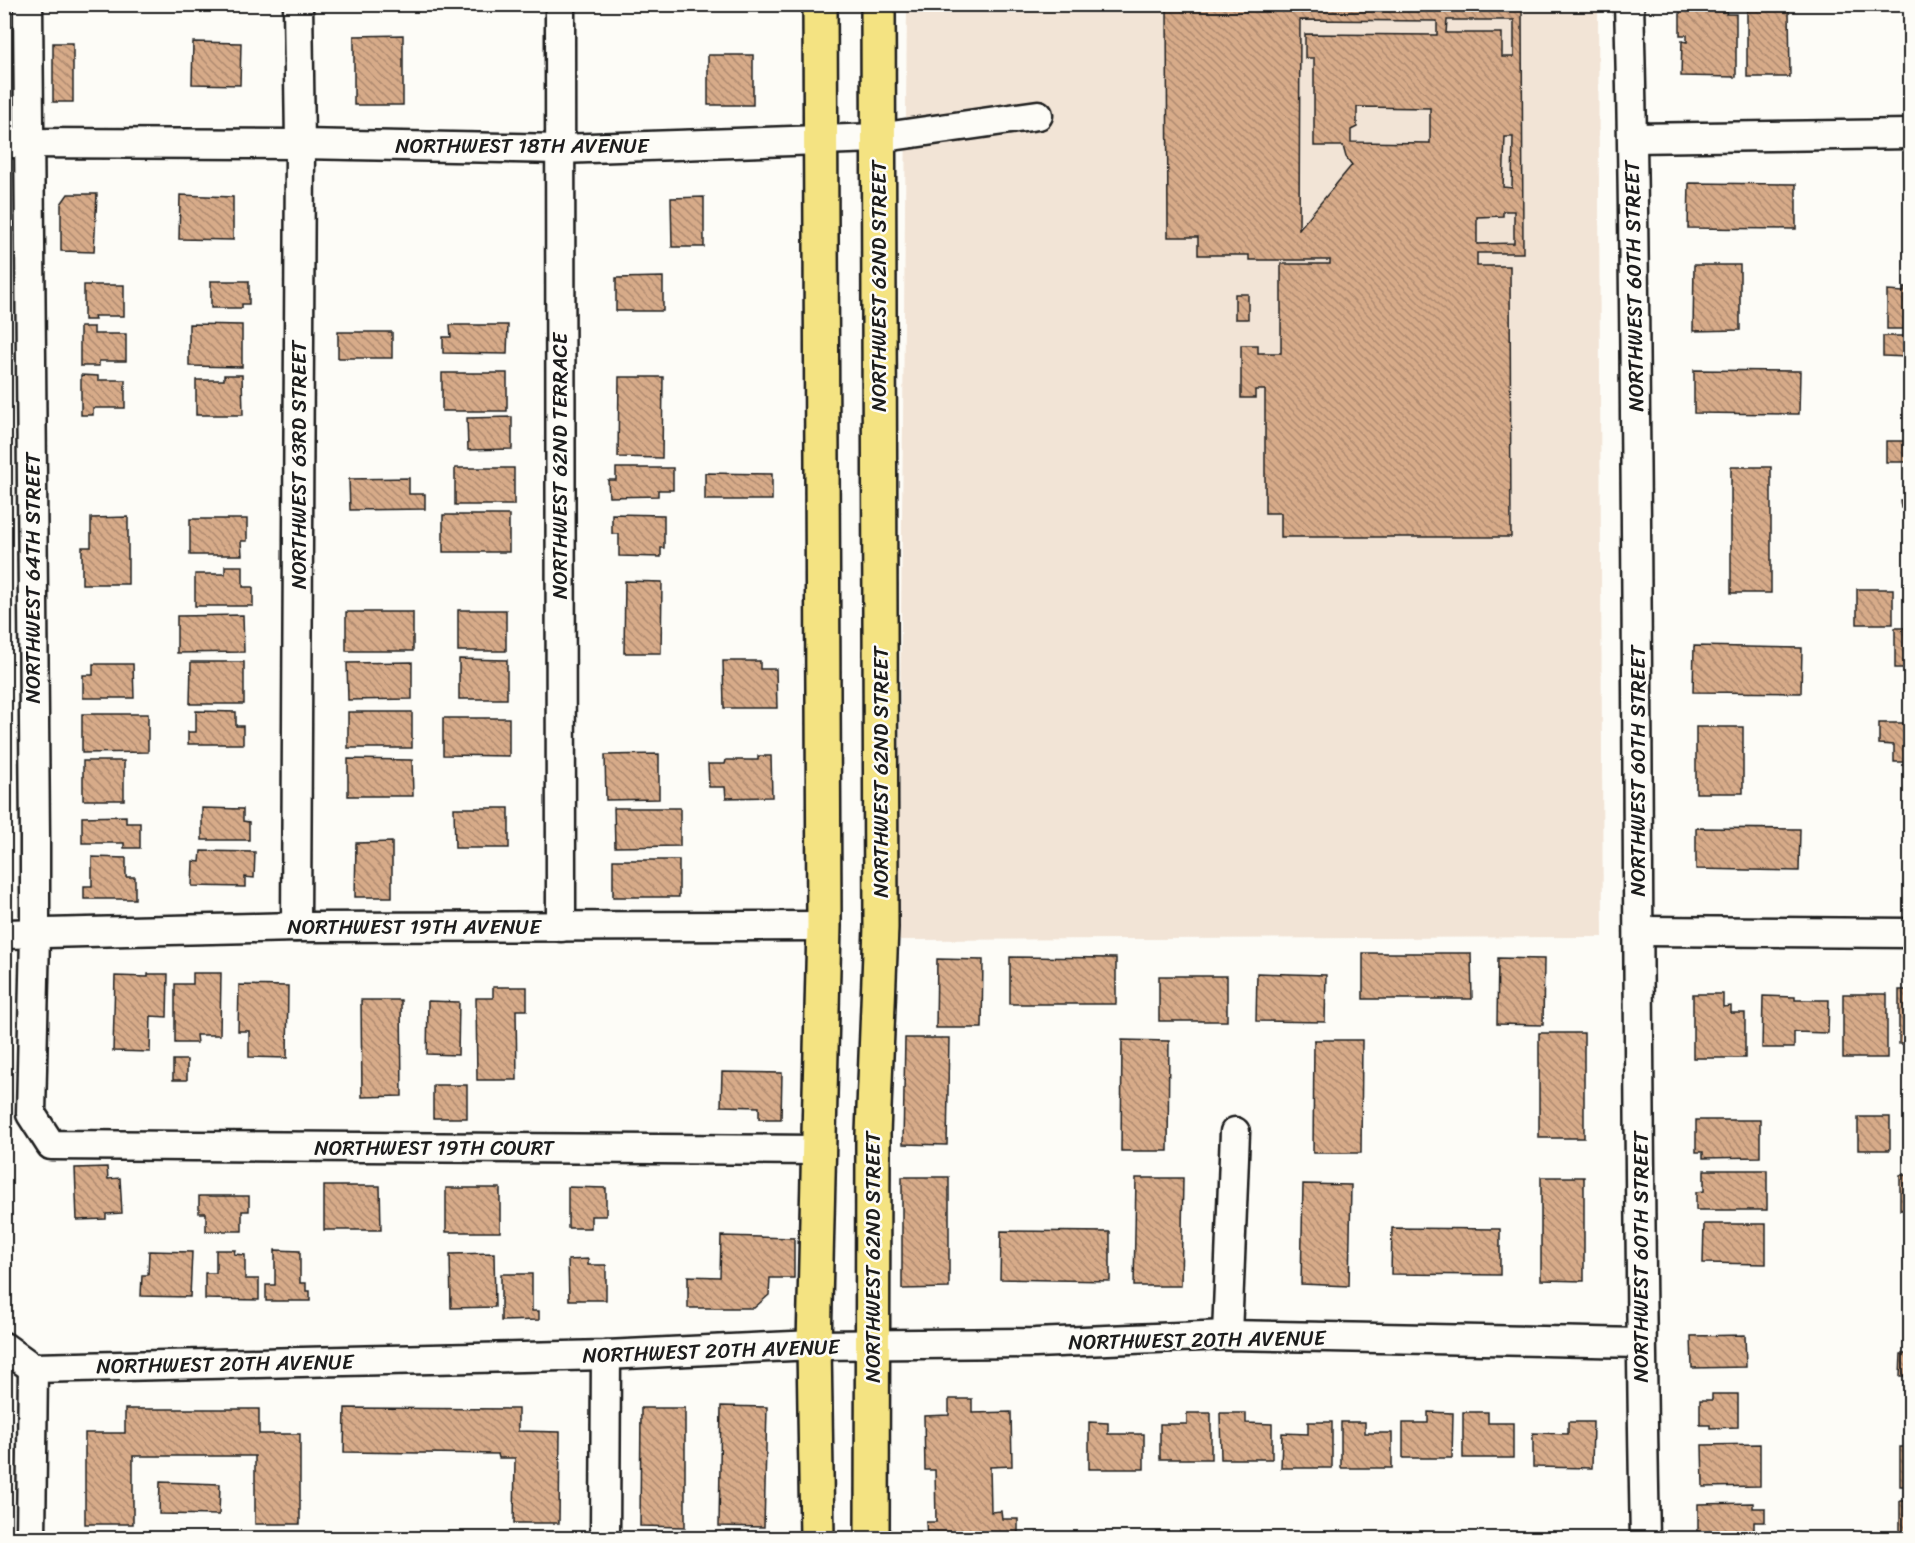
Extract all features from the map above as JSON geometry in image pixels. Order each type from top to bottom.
[{"type":"main road","points":[[817,1539],[814,1345],[824,926],[820,4]]},
{"type":"main road","name":"NORTHWEST 62ND STREET","points":[[872,1539],[873,1134],[881,927],[878,4]]},
{"type":"street","name":"NORTHWEST 64TH STREET","points":[[28,4],[17,143],[35,934],[31,1114],[51,1145]]},
{"type":"street","name":"NORTHWEST 63RD STREET","points":[[296,927],[300,144],[298,4]]},
{"type":"street","name":"NORTHWEST 62ND TERRACE","points":[[560,4],[561,927]]},
{"type":"street","name":"NORTHWEST 60TH STREET","points":[[1629,4],[1641,1343],[1645,1539]]},
{"type":"street","name":"NORTHWEST 18TH AVENUE","points":[[17,143],[300,144],[560,149],[878,138],[1038,115]]},
{"type":"street","points":[[1632,138],[1911,134]]},
{"type":"street","name":"NORTHWEST 19TH AVENUE","points":[[4,934],[296,927],[824,926]]},
{"type":"street","points":[[1639,931],[1911,933]]},
{"type":"street","points":[[1227,1335],[1235,1132]]},
{"type":"street","name":"NORTHWEST 19TH COURT","points":[[51,1145],[818,1150]]},
{"type":"street","name":"NORTHWEST 20TH AVENUE","points":[[33,1368],[606,1355],[814,1345],[1046,1342],[1227,1335],[1641,1343]]},
{"type":"street","points":[[4,1347],[33,1368],[31,1539]]},
{"type":"street","points":[[605,1539],[606,1355]]},
{"type":"shaded area","points":[[907,5],[1598,5],[1603,937],[898,940]]},
{"type":"building","points":[[1167,4],[1176,4],[1176,7],[1309,7],[1309,4],[1358,4],[1358,8],[1522,7],[1523,253],[1477,253],[1477,266],[1510,266],[1511,537],[1281,537],[1281,513],[1265,513],[1265,390],[1255,390],[1255,398],[1241,398],[1241,345],[1258,345],[1258,353],[1281,353],[1281,264],[1330,264],[1330,260],[1249,260],[1249,255],[1198,255],[1198,237],[1168,237]],"holes":[[[1300,20],[1437,21],[1437,35],[1305,34],[1305,58],[1314,58],[1314,146],[1343,146],[1346,157],[1352,165],[1299,229]],[[1447,20],[1514,20],[1514,57],[1502,57],[1502,33],[1446,33]],[[1357,107],[1430,108],[1430,143],[1351,142],[1351,130],[1357,127]],[[1505,137],[1513,137],[1512,188],[1503,187]],[[1503,211],[1514,211],[1514,243],[1477,244],[1477,217],[1503,216]]]},
{"type":"building","points":[[1747,9],[1789,9],[1790,77],[1747,77]]},
{"type":"building","points":[[1680,10],[1727,11],[1726,14],[1736,14],[1736,77],[1681,76],[1682,41],[1687,42],[1687,35],[1680,35]]},
{"type":"building","points":[[403,35],[403,105],[354,105],[354,36]]},
{"type":"building","points":[[193,42],[241,43],[240,85],[192,84]]},
{"type":"building","points":[[53,43],[73,43],[73,102],[53,102]]},
{"type":"building","points":[[708,55],[753,55],[753,105],[708,105]]},
{"type":"building","points":[[1689,183],[1796,184],[1796,229],[1688,228]]},
{"type":"building","points":[[68,194],[97,194],[94,252],[61,251],[61,204]]},
{"type":"building","points":[[180,195],[233,197],[233,240],[179,239]]},
{"type":"building","points":[[704,197],[704,247],[672,247],[671,198]]},
{"type":"building","points":[[1694,265],[1740,265],[1740,330],[1693,331]]},
{"type":"building","points":[[663,277],[663,311],[616,311],[616,278]]},
{"type":"building","points":[[211,281],[249,281],[249,304],[242,304],[242,308],[211,308]]},
{"type":"building","points":[[84,285],[124,285],[124,316],[94,316],[95,320],[84,320]]},
{"type":"building","points":[[1904,288],[1910,288],[1910,329],[1887,329],[1887,291],[1904,292]]},
{"type":"building","points":[[1235,294],[1248,294],[1248,319],[1235,319]]},
{"type":"building","points":[[189,324],[242,325],[242,367],[189,366]]},
{"type":"building","points":[[450,325],[508,325],[507,354],[443,353],[443,337],[451,337]]},
{"type":"building","points":[[80,327],[94,327],[94,334],[126,334],[126,361],[99,361],[99,366],[80,366]]},
{"type":"building","points":[[338,332],[392,332],[392,358],[338,358]]},
{"type":"building","points":[[1883,336],[1910,336],[1910,373],[1908,373],[1908,357],[1883,356]]},
{"type":"building","points":[[1694,370],[1800,371],[1799,414],[1694,413]]},
{"type":"building","points":[[442,373],[507,373],[507,411],[442,411]]},
{"type":"building","points":[[81,375],[98,376],[98,380],[125,380],[125,408],[93,408],[93,415],[81,415]]},
{"type":"building","points":[[224,375],[242,375],[243,415],[196,415],[196,380],[224,380]]},
{"type":"building","points":[[619,377],[663,377],[662,458],[618,457]]},
{"type":"building","points":[[512,417],[512,449],[468,450],[467,418]]},
{"type":"building","points":[[1886,441],[1906,441],[1907,462],[1886,462]]},
{"type":"building","points":[[1731,467],[1771,467],[1771,593],[1731,593]]},
{"type":"building","points":[[455,468],[514,468],[514,505],[455,505]]},
{"type":"building","points":[[616,468],[673,468],[673,490],[658,490],[658,496],[609,497],[608,480],[616,480]]},
{"type":"building","points":[[705,473],[772,474],[772,500],[705,500]]},
{"type":"building","points":[[409,478],[409,494],[425,494],[425,509],[350,510],[349,479]]},
{"type":"building","points":[[1908,482],[1910,482],[1910,519],[1908,519],[1908,508],[1901,508],[1900,500],[1908,500]]},
{"type":"building","points":[[612,514],[664,515],[664,548],[661,548],[661,557],[619,556],[619,534],[612,534]]},
{"type":"building","points":[[443,515],[509,515],[509,552],[443,552]]},
{"type":"building","points":[[128,517],[128,584],[82,584],[82,547],[91,547],[91,518]]},
{"type":"building","points":[[190,519],[247,519],[247,541],[241,541],[242,555],[190,555]]},
{"type":"building","points":[[225,566],[243,566],[243,587],[253,587],[253,606],[195,606],[195,574],[225,574]]},
{"type":"building","points":[[625,581],[662,582],[661,653],[624,653]]},
{"type":"building","points":[[1857,589],[1893,589],[1893,624],[1857,624]]},
{"type":"building","points":[[458,610],[506,610],[506,651],[458,651]]},
{"type":"building","points":[[346,612],[413,612],[413,651],[346,651]]},
{"type":"building","points":[[243,615],[244,652],[177,653],[177,616]]},
{"type":"building","points":[[1895,628],[1910,628],[1910,668],[1895,668]]},
{"type":"building","points":[[1694,646],[1802,648],[1801,693],[1693,692]]},
{"type":"building","points":[[459,659],[507,660],[507,699],[459,699]]},
{"type":"building","points":[[723,661],[760,661],[760,669],[776,669],[777,708],[724,708]]},
{"type":"building","points":[[191,662],[244,662],[244,704],[190,704]]},
{"type":"building","points":[[412,662],[412,699],[348,700],[347,663]]},
{"type":"building","points":[[93,664],[133,664],[134,698],[83,698],[83,675],[93,675]]},
{"type":"building","points":[[196,711],[236,712],[236,726],[243,726],[243,744],[188,744],[188,732],[196,732]]},
{"type":"building","points":[[348,712],[412,712],[412,748],[348,748]]},
{"type":"building","points":[[82,714],[148,714],[148,752],[82,753]]},
{"type":"building","points":[[443,718],[509,718],[509,756],[443,755]]},
{"type":"building","points":[[1879,723],[1910,723],[1910,762],[1894,762],[1894,745],[1879,744]]},
{"type":"building","points":[[1696,727],[1743,727],[1743,793],[1696,793]]},
{"type":"building","points":[[659,754],[659,799],[606,800],[605,755]]},
{"type":"building","points":[[758,756],[771,756],[772,797],[726,798],[725,787],[709,787],[708,764],[725,764],[726,760],[758,760]]},
{"type":"building","points":[[348,759],[412,760],[413,796],[348,796]]},
{"type":"building","points":[[83,761],[124,761],[124,800],[83,800]]},
{"type":"building","points":[[202,808],[243,809],[243,821],[249,822],[249,840],[202,840]]},
{"type":"building","points":[[454,808],[509,808],[509,848],[455,848]]},
{"type":"building","points":[[614,808],[680,808],[680,846],[615,847]]},
{"type":"building","points":[[126,816],[126,823],[140,823],[140,848],[124,848],[124,843],[82,843],[82,817]]},
{"type":"building","points":[[1696,828],[1800,829],[1799,871],[1696,869]]},
{"type":"building","points":[[392,842],[392,897],[355,897],[356,843]]},
{"type":"building","points":[[201,851],[255,852],[254,878],[245,877],[245,887],[192,886],[193,861],[200,862]]},
{"type":"building","points":[[92,857],[126,858],[126,877],[135,877],[135,899],[84,899],[84,886],[92,886]]},
{"type":"building","points":[[613,860],[679,860],[679,897],[613,897]]},
{"type":"building","points":[[1363,953],[1471,953],[1472,999],[1363,999]]},
{"type":"building","points":[[1010,957],[1116,958],[1116,1004],[1010,1004]]},
{"type":"building","points":[[1498,958],[1544,959],[1543,1025],[1497,1024]]},
{"type":"building","points":[[937,959],[983,960],[982,1028],[936,1028]]},
{"type":"building","points":[[193,973],[221,973],[220,1035],[196,1035],[197,1043],[175,1043],[175,984],[193,984]]},
{"type":"building","points":[[1257,973],[1326,975],[1325,1022],[1256,1021]]},
{"type":"building","points":[[148,974],[168,974],[167,1017],[151,1016],[150,1052],[113,1051],[115,976],[148,977]]},
{"type":"building","points":[[1159,976],[1227,976],[1227,1021],[1159,1021]]},
{"type":"building","points":[[239,985],[288,986],[287,1058],[249,1057],[249,1031],[238,1031]]},
{"type":"building","points":[[493,987],[527,987],[527,1010],[516,1010],[517,1080],[477,1080],[476,998],[493,998]]},
{"type":"building","points":[[1899,990],[1910,990],[1910,1044],[1899,1044]]},
{"type":"building","points":[[1693,994],[1723,994],[1723,1007],[1731,1006],[1731,1013],[1745,1013],[1745,1058],[1693,1058]]},
{"type":"building","points":[[1843,994],[1887,994],[1887,1058],[1843,1058]]},
{"type":"building","points":[[1763,996],[1795,997],[1795,1000],[1829,1000],[1828,1033],[1794,1032],[1794,1048],[1762,1048]]},
{"type":"building","points":[[361,1000],[401,1000],[402,1096],[362,1097]]},
{"type":"building","points":[[428,1001],[459,1002],[458,1055],[427,1054]]},
{"type":"building","points":[[1539,1033],[1584,1033],[1584,1138],[1539,1138]]},
{"type":"building","points":[[905,1038],[949,1038],[947,1145],[903,1144]]},
{"type":"building","points":[[1122,1040],[1169,1041],[1168,1151],[1121,1151]]},
{"type":"building","points":[[1314,1040],[1362,1040],[1361,1153],[1313,1153]]},
{"type":"building","points":[[173,1060],[187,1060],[187,1080],[173,1080]]},
{"type":"building","points":[[722,1072],[782,1073],[781,1119],[759,1119],[759,1107],[721,1106]]},
{"type":"building","points":[[433,1085],[467,1085],[467,1118],[433,1118]]},
{"type":"building","points":[[1858,1117],[1890,1117],[1890,1150],[1858,1150]]},
{"type":"building","points":[[1696,1120],[1760,1120],[1760,1157],[1703,1158],[1703,1152],[1696,1152]]},
{"type":"building","points":[[107,1167],[108,1179],[120,1178],[122,1213],[106,1214],[106,1219],[77,1220],[75,1168]]},
{"type":"building","points":[[1704,1170],[1767,1170],[1767,1210],[1696,1210],[1696,1192],[1704,1191]]},
{"type":"building","points":[[1900,1175],[1910,1175],[1910,1210],[1900,1210]]},
{"type":"building","points":[[902,1177],[949,1177],[949,1288],[902,1289]]},
{"type":"building","points":[[1541,1177],[1584,1177],[1584,1281],[1541,1280]]},
{"type":"building","points":[[1136,1178],[1183,1178],[1181,1286],[1134,1286]]},
{"type":"building","points":[[1303,1184],[1351,1185],[1349,1286],[1301,1284]]},
{"type":"building","points":[[324,1186],[380,1186],[381,1230],[324,1230]]},
{"type":"building","points":[[568,1187],[606,1188],[606,1216],[591,1216],[591,1228],[568,1228]]},
{"type":"building","points":[[446,1188],[500,1188],[500,1232],[446,1232]]},
{"type":"building","points":[[199,1196],[249,1196],[249,1211],[242,1211],[242,1231],[206,1231],[206,1213],[199,1213]]},
{"type":"building","points":[[1704,1224],[1766,1224],[1766,1264],[1703,1263]]},
{"type":"building","points":[[1392,1228],[1500,1229],[1500,1275],[1391,1274]]},
{"type":"building","points":[[1001,1231],[1110,1232],[1110,1281],[1000,1279]]},
{"type":"building","points":[[721,1236],[794,1238],[794,1278],[770,1278],[769,1295],[754,1308],[688,1308],[688,1276],[720,1277]]},
{"type":"building","points":[[216,1250],[235,1250],[234,1254],[245,1255],[245,1279],[259,1279],[259,1300],[205,1299],[205,1273],[216,1273]]},
{"type":"building","points":[[275,1250],[300,1251],[300,1283],[306,1283],[306,1291],[310,1291],[310,1301],[266,1301],[266,1285],[275,1285]]},
{"type":"building","points":[[149,1251],[192,1252],[190,1297],[141,1296],[142,1275],[148,1275]]},
{"type":"building","points":[[494,1253],[495,1307],[451,1308],[450,1254]]},
{"type":"building","points":[[588,1259],[588,1265],[606,1265],[606,1300],[569,1300],[568,1260]]},
{"type":"building","points":[[501,1274],[532,1274],[532,1311],[539,1311],[539,1320],[501,1321]]},
{"type":"building","points":[[1745,1335],[1746,1367],[1692,1368],[1691,1336]]},
{"type":"building","points":[[1901,1354],[1910,1354],[1910,1376],[1900,1376]]},
{"type":"building","points":[[1712,1394],[1738,1394],[1738,1427],[1710,1428],[1710,1425],[1700,1425],[1700,1400],[1712,1400]]},
{"type":"building","points":[[949,1399],[972,1399],[972,1413],[1011,1412],[1012,1466],[990,1467],[991,1512],[1001,1511],[1002,1519],[1018,1519],[1018,1538],[927,1538],[926,1522],[936,1522],[935,1470],[925,1470],[924,1416],[949,1415]]},
{"type":"building","points":[[1904,1405],[1910,1405],[1910,1434],[1904,1434]]},
{"type":"building","points":[[721,1406],[767,1407],[764,1527],[719,1526]]},
{"type":"building","points":[[345,1408],[518,1409],[518,1431],[560,1432],[559,1523],[514,1523],[515,1458],[499,1458],[498,1454],[344,1452]]},
{"type":"building","points":[[641,1408],[685,1408],[685,1527],[640,1526]]},
{"type":"building","points":[[125,1409],[259,1409],[259,1434],[300,1434],[300,1524],[255,1524],[255,1456],[133,1456],[133,1524],[85,1524],[85,1433],[125,1433]]},
{"type":"building","points":[[1428,1412],[1453,1413],[1452,1458],[1403,1458],[1403,1423],[1428,1423]]},
{"type":"building","points":[[1463,1412],[1488,1412],[1488,1423],[1513,1423],[1513,1458],[1463,1458]]},
{"type":"building","points":[[1187,1413],[1211,1413],[1211,1459],[1160,1459],[1160,1424],[1187,1424]]},
{"type":"building","points":[[1220,1413],[1246,1413],[1246,1423],[1272,1424],[1272,1459],[1221,1459]]},
{"type":"building","points":[[1089,1422],[1108,1423],[1108,1434],[1144,1434],[1144,1469],[1089,1469]]},
{"type":"building","points":[[1308,1422],[1332,1422],[1332,1468],[1281,1468],[1282,1433],[1308,1434]]},
{"type":"building","points":[[1341,1422],[1365,1422],[1365,1433],[1392,1433],[1392,1468],[1341,1468]]},
{"type":"building","points":[[1568,1422],[1593,1422],[1592,1468],[1533,1467],[1533,1433],[1568,1434]]},
{"type":"building","points":[[1760,1444],[1760,1486],[1703,1487],[1702,1445]]},
{"type":"building","points":[[1900,1447],[1910,1447],[1910,1486],[1900,1486]]},
{"type":"building","points":[[160,1482],[220,1484],[219,1515],[159,1514]]},
{"type":"building","points":[[1900,1501],[1910,1501],[1910,1538],[1900,1538]]},
{"type":"building","points":[[1753,1503],[1753,1508],[1765,1508],[1765,1522],[1754,1522],[1754,1538],[1698,1538],[1698,1504]]}]
